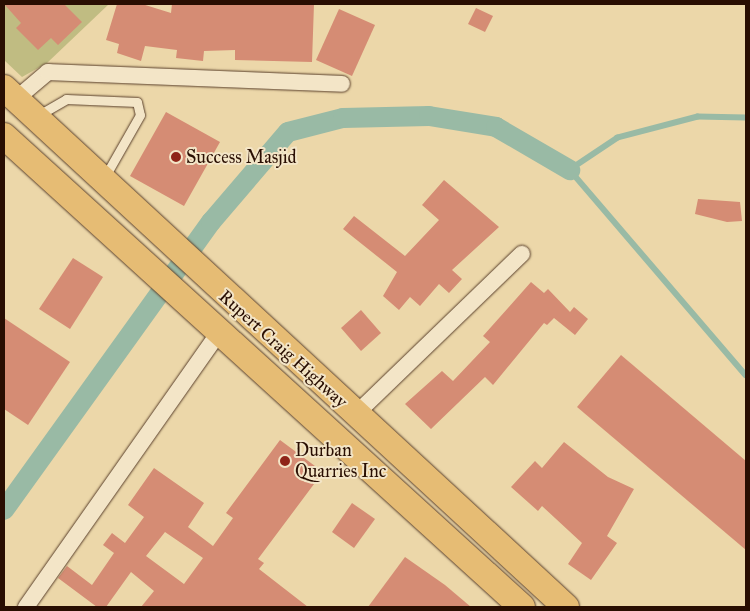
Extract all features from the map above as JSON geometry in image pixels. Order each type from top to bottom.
[{"type":"main road","name":"Rupert Craig Highway","points":[[10,93],[198,272],[566,607]]},
{"type":"main road","name":"Rupert Craig Highway","points":[[4,136],[181,299],[522,607]]},
{"type":"street","points":[[10,93],[48,72],[342,84]]},
{"type":"street","points":[[355,415],[522,254]]},
{"type":"street","points":[[26,607],[219,332]]},
{"type":"lane","points":[[34,117],[66,99],[137,102],[140,115],[103,180]]},
{"type":"shaded area","points":[[4,4],[109,4],[47,63],[22,77],[4,60]]},
{"type":"building","points":[[4,4],[64,4],[82,22],[58,45],[51,38],[38,50],[16,28],[21,23]]},
{"type":"building","points":[[117,4],[142,4],[171,13],[172,4],[314,4],[312,62],[235,60],[235,50],[204,51],[203,61],[176,58],[177,50],[145,46],[141,61],[117,53],[119,44],[106,40]]},
{"type":"building","points":[[476,8],[493,16],[485,32],[468,24]]},
{"type":"building","points":[[339,9],[375,25],[352,76],[316,60]]},
{"type":"building","name":"Success Masjid","points":[[166,112],[220,142],[184,206],[130,176]]},
{"type":"building","points":[[444,180],[499,227],[452,270],[462,279],[449,293],[439,284],[420,306],[410,297],[399,310],[383,296],[397,272],[343,229],[354,216],[405,256],[439,220],[422,205]]},
{"type":"building","points":[[698,199],[740,202],[742,221],[727,222],[695,214]]},
{"type":"building","points":[[73,258],[103,277],[70,329],[39,309]]},
{"type":"building","points":[[531,282],[544,293],[548,289],[570,312],[574,307],[588,319],[575,335],[554,318],[547,325],[544,323],[493,385],[485,377],[431,429],[405,404],[442,371],[453,381],[490,342],[483,336]]},
{"type":"building","points":[[361,310],[381,333],[361,351],[341,328]]},
{"type":"building","points":[[4,318],[70,362],[28,425],[4,409]]},
{"type":"building","points":[[621,355],[746,461],[746,550],[577,407]]},
{"type":"building","points":[[280,440],[323,472],[258,559],[264,563],[259,569],[308,607],[141,607],[154,591],[131,572],[106,607],[97,607],[58,578],[67,566],[92,585],[114,553],[103,545],[112,533],[125,543],[144,517],[128,505],[154,468],[204,503],[188,527],[213,546],[233,518],[226,513]],"holes":[[[165,532],[203,558],[184,584],[146,556]]]},
{"type":"building","points":[[564,442],[608,477],[634,489],[607,536],[617,543],[591,580],[568,564],[582,543],[542,506],[538,511],[511,487],[535,461],[542,468]]},
{"type":"building","points":[[352,503],[375,519],[354,548],[332,532]]},
{"type":"building","points":[[405,557],[445,585],[471,607],[368,607]]},
{"type":"waterway","points":[[4,510],[211,222],[288,132],[343,118],[429,116],[496,127],[570,170]]},
{"type":"waterway","points":[[746,118],[698,117],[618,138],[570,170],[746,375]]},
{"type":"place","name":"Success Masjid","points":[[176,157]]},
{"type":"place","name":"Durban Quarries Inc","points":[[285,461]]}]
